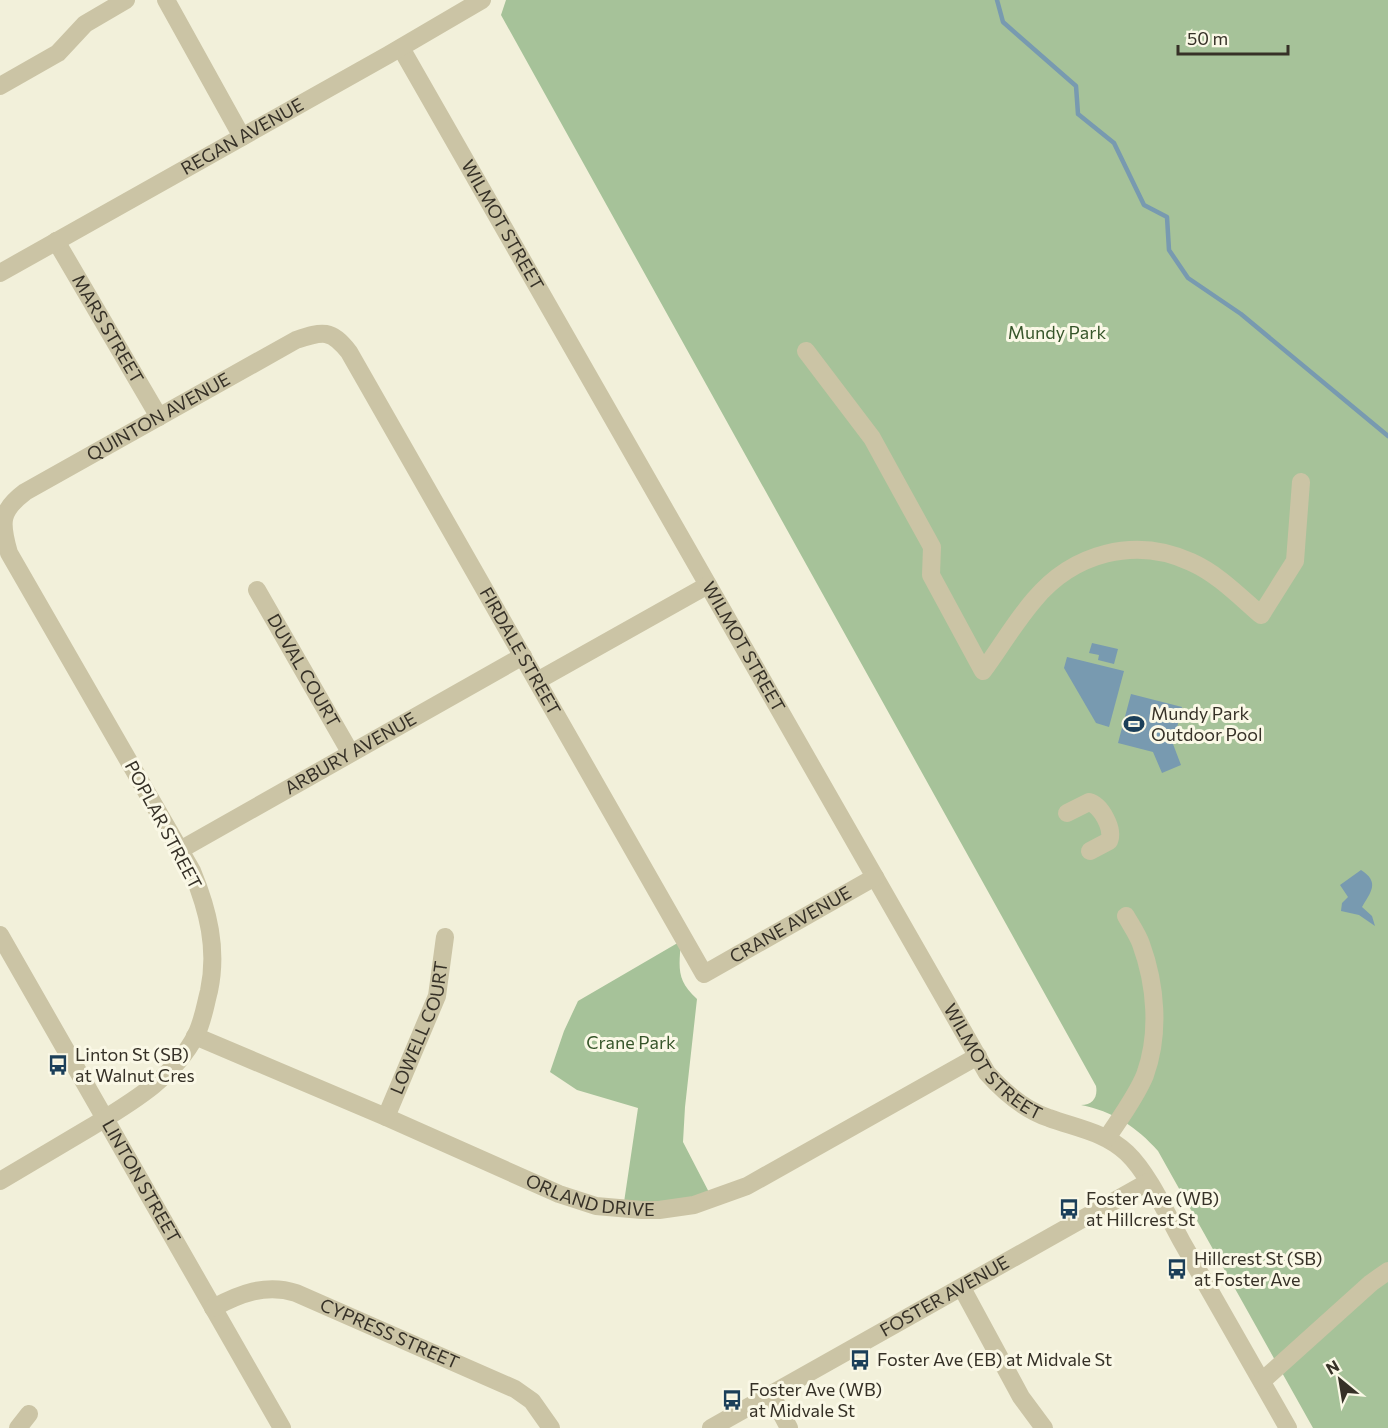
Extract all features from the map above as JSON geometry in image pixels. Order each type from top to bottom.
[{"type":"street","points":[[0,86],[58,53],[85,24],[126,0]]},
{"type":"street","points":[[166,0],[242,137]]},
{"type":"street","name":"REGAN AVENUE","points":[[0,273],[482,0]]},
{"type":"street","name":"WILMOT STREET","points":[[400,48],[994,1081],[1018,1102],[1047,1118],[1107,1138],[1127,1153],[1148,1182],[1288,1428]]},
{"type":"street","name":"MARS STREET","points":[[56,241],[159,417]]},
{"type":"street","name":"QUINTON AVENUE","points":[[2,520],[4,511],[10,503],[25,492],[296,340],[314,334],[330,333]]},
{"type":"street","name":"FIRDALE STREET","points":[[330,333],[339,339],[349,352],[704,974]]},
{"type":"street","points":[[806,351],[872,438],[932,547],[931,575],[983,671],[1033,600],[1058,576],[1095,556],[1131,550],[1150,550],[1192,562],[1231,589],[1261,615],[1295,561],[1301,482]]},
{"type":"street","name":"POPLAR STREET","points":[[0,1180],[105,1119],[150,1089],[179,1058],[195,1036],[202,1019],[211,982],[212,946],[206,910],[199,889],[180,850],[9,553],[0,529],[2,520]]},
{"type":"street","points":[[537,681],[708,585]]},
{"type":"street","name":"DUVAL COURT","points":[[257,590],[350,752]]},
{"type":"street","name":"ARBURY AVENUE","points":[[180,850],[523,656]]},
{"type":"street","points":[[1067,813],[1089,802],[1097,805],[1111,830],[1111,838],[1090,851]]},
{"type":"street","name":"CRANE AVENUE","points":[[704,974],[875,877]]},
{"type":"street","points":[[1107,1138],[1142,1081],[1149,1062],[1154,1033],[1152,983],[1141,944],[1126,916]]},
{"type":"street","name":"LOWELL COURT","points":[[386,1117],[437,996],[445,937]]},
{"type":"street","name":"LINTON STREET","points":[[2,944],[213,1308],[277,1426]]},
{"type":"street","name":"ORLAND DRIVE","points":[[195,1036],[559,1194],[596,1206],[659,1210],[713,1200],[765,1178],[978,1056]]},
{"type":"street","name":"FOSTER AVENUE","points":[[711,1428],[1148,1182]]},
{"type":"street","points":[[1262,1381],[1371,1283],[1388,1271]]},
{"type":"street","name":"CYPRESS STREET","points":[[213,1308],[251,1291],[274,1288],[288,1291],[515,1389],[531,1401],[551,1428]]},
{"type":"street","points":[[962,1288],[1021,1397],[1044,1428]]},
{"type":"street","points":[[771,1394],[789,1428]]},
{"type":"green space","name":"Mundy Park","points":[[506,0],[1388,0],[1388,1428],[1313,1428],[1158,1151],[1133,1127],[1123,1121],[1103,1111],[1081,1105],[1089,1104],[1094,1100],[1096,1086],[501,15]]},
{"type":"green space","name":"Crane Park","points":[[681,941],[680,973],[685,986],[697,999],[683,1142],[713,1200],[623,1209],[638,1108],[577,1090],[550,1072],[564,1031],[578,1001]]},
{"type":"water","points":[[1092,643],[1118,649],[1114,664],[1098,660],[1099,655],[1089,653]]},
{"type":"water","points":[[1067,657],[1124,671],[1109,727],[1096,723],[1064,668]]},
{"type":"water","points":[[1131,694],[1182,707],[1173,744],[1181,765],[1162,773],[1153,752],[1118,743]]},
{"type":"water","points":[[1361,870],[1367,874],[1372,883],[1371,892],[1362,907],[1372,916],[1375,926],[1359,915],[1341,911],[1342,903],[1348,897],[1340,885]]},
{"type":"waterway","points":[[997,0],[1003,22],[1076,86],[1078,114],[1114,143],[1144,205],[1167,217],[1169,250],[1188,278],[1241,314],[1388,436]]},
{"type":"place","name":"Mundy Park Outdoor Pool","points":[[1134,724]]},
{"type":"place","name":"Linton St (SB) at Walnut Cres","points":[[58,1065]]},
{"type":"place","name":"Foster Ave (WB) at Hillcrest St","points":[[1069,1209]]},
{"type":"place","name":"Hillcrest St (SB) at Foster Ave","points":[[1177,1269]]},
{"type":"place","name":"Foster Ave (EB) at Midvale St","points":[[860,1360]]},
{"type":"place","name":"Foster Ave (WB) at Midvale St","points":[[732,1400]]}]
